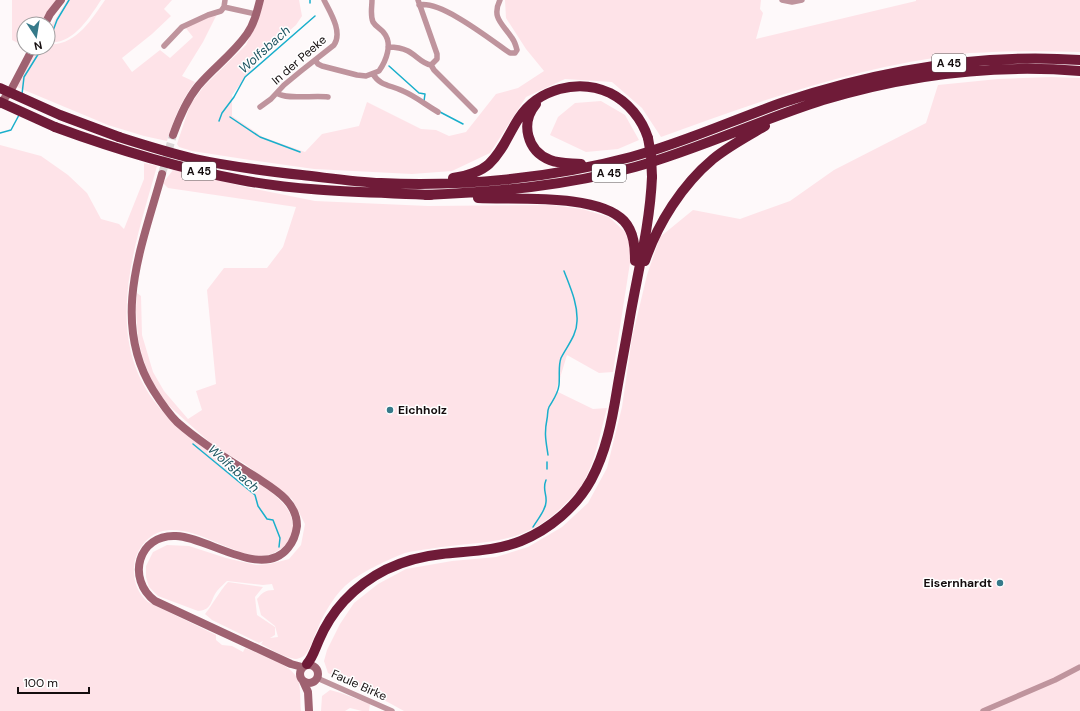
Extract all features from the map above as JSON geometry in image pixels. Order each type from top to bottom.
[{"type":"highway","name":"A 45","points":[[0,88],[60,115],[119,138],[178,155],[251,170],[400,184],[473,182],[508,179],[550,174],[605,164],[654,150],[820,91],[858,80],[894,72],[982,60],[1030,58],[1080,60]]},
{"type":"highway","name":"A 45","points":[[0,103],[55,127],[117,148],[195,170],[242,180],[335,191],[425,195],[517,189],[609,173],[696,147],[823,100],[897,82],[960,72],[1031,68],[1080,70]]},
{"type":"highway","points":[[306,667],[315,652],[324,630],[336,610],[361,585],[382,571],[417,558],[496,549],[522,541],[540,532],[556,521],[575,502],[590,480],[607,441],[613,414],[649,208],[652,177],[651,155],[648,138],[644,127],[623,101],[607,92],[589,87],[580,86],[561,88],[534,101],[526,108],[500,151],[488,165],[480,170],[463,176],[400,184]]},
{"type":"highway","points":[[544,96],[535,106],[528,120],[528,136],[531,144],[536,150],[545,158],[558,162],[605,164]]},
{"type":"highway","points":[[636,287],[656,234],[672,206],[694,178],[719,155],[786,113]]},
{"type":"highway","points":[[425,195],[562,200],[590,205],[609,211],[623,220],[633,236],[636,250],[636,287]]},
{"type":"main road","points":[[49,16],[61,0]]},
{"type":"main road","points":[[173,136],[189,98],[199,85],[243,40],[251,26],[260,0]]},
{"type":"main road","points":[[0,103],[11,90],[29,56]]},
{"type":"main road","points":[[162,174],[132,291],[132,329],[141,366],[148,382],[158,398],[176,420],[198,440],[275,490],[289,502],[296,515],[296,530],[292,544],[287,550],[276,557],[262,560],[246,558],[189,538],[175,535],[167,536],[153,542],[144,553],[139,566],[139,579],[145,592],[155,601],[291,664],[318,670],[319,674],[308,692]]},
{"type":"main road","points":[[306,667],[301,678],[308,692],[309,711]]},
{"type":"main road","points":[[303,681],[308,683],[315,680]]},
{"type":"street","points":[[164,46],[182,27],[208,15],[221,11],[224,7],[225,0]]},
{"type":"street","name":"In der Peeke","points":[[260,107],[271,100],[294,76],[336,42],[336,27],[324,0]]},
{"type":"street","points":[[315,60],[322,66],[358,75],[366,76],[379,71],[384,64],[388,47],[386,35],[374,23],[372,18],[372,0]]},
{"type":"street","points":[[388,47],[401,48],[408,51],[426,64],[431,64],[437,59],[437,54],[418,3],[435,6],[482,33],[510,53],[515,53],[517,50],[513,38],[500,23],[497,16],[497,9],[500,0]]},
{"type":"street","points":[[782,0],[792,2],[802,0]]},
{"type":"street","points":[[224,7],[256,14]]},
{"type":"street","points":[[431,64],[434,70],[475,111]]},
{"type":"street","points":[[373,74],[376,79],[382,83],[404,91],[438,112]]},
{"type":"street","points":[[278,93],[285,97],[328,97]]},
{"type":"street","points":[[982,711],[1055,680],[1080,667]]},
{"type":"street","name":"Faule Birke","points":[[315,680],[392,711]]},
{"type":"shaded area","points":[[12,0],[58,0],[47,16],[16,16],[16,42],[12,40]]},
{"type":"shaded area","points":[[67,0],[101,0],[86,22],[79,29],[65,40],[57,42],[56,18]]},
{"type":"shaded area","points":[[105,0],[172,0],[164,9],[171,16],[152,34],[122,58],[132,72],[160,50],[170,58],[193,37],[185,27],[217,14],[203,42],[182,76],[195,82],[178,110],[167,141],[108,125],[17,87],[33,56],[56,56],[56,44],[66,41],[82,30]]},
{"type":"shaded area","points":[[264,0],[299,0],[302,16],[296,25],[266,51],[232,95],[232,116],[263,137],[305,152],[322,134],[359,126],[367,102],[421,129],[436,130],[449,136],[466,132],[496,94],[518,88],[544,71],[526,49],[506,18],[505,0],[761,0],[760,9],[763,13],[756,39],[916,0],[1080,0],[1080,52],[1025,51],[970,53],[885,67],[809,86],[661,137],[642,108],[612,82],[565,79],[526,97],[490,153],[452,171],[412,174],[314,169],[192,151],[179,147],[177,144],[190,105],[204,86],[246,45],[260,15]]},
{"type":"shaded area","points":[[1051,77],[1080,78],[1080,711],[404,711],[362,688],[328,673],[324,661],[327,650],[340,624],[354,603],[378,584],[406,569],[452,561],[496,557],[528,547],[562,527],[588,503],[607,468],[622,407],[632,338],[647,275],[660,237],[693,210],[740,219],[790,201],[834,170],[926,123],[938,85],[998,79]]},
{"type":"shaded area","points":[[601,101],[625,115],[639,140],[618,149],[586,152],[550,135],[558,117],[575,103]]},
{"type":"shaded area","points":[[0,145],[41,156],[68,175],[87,193],[101,219],[119,224],[124,229],[144,179],[144,163],[157,166],[140,226],[128,289],[127,320],[130,350],[140,379],[158,406],[171,419],[221,458],[278,498],[289,512],[293,529],[288,543],[273,553],[260,556],[247,554],[188,532],[174,530],[160,532],[148,539],[138,551],[134,566],[136,586],[141,595],[148,602],[216,635],[216,640],[222,645],[232,646],[243,652],[245,648],[283,664],[295,674],[298,680],[301,711],[0,711]]},
{"type":"shaded area","points":[[173,170],[315,201],[428,206],[551,205],[582,209],[609,217],[625,232],[632,250],[613,372],[599,373],[567,355],[556,391],[593,409],[607,408],[591,465],[583,483],[578,490],[559,510],[544,522],[513,537],[481,543],[408,552],[363,573],[345,586],[335,597],[323,617],[307,652],[304,656],[298,659],[286,657],[277,653],[261,644],[263,641],[259,643],[212,620],[205,614],[228,582],[263,587],[255,597],[257,615],[275,627],[275,635],[270,638],[278,637],[275,626],[261,615],[257,599],[264,592],[274,590],[272,584],[263,585],[227,581],[217,591],[209,607],[198,611],[158,596],[149,587],[146,577],[146,566],[153,552],[167,545],[189,546],[226,558],[256,565],[270,564],[289,559],[301,545],[305,524],[292,499],[245,464],[215,447],[168,405],[154,385],[146,367],[138,338],[136,310],[137,293],[141,296],[142,335],[153,372],[164,391],[188,419],[202,410],[196,391],[216,384],[207,290],[224,268],[267,268],[283,247],[296,207],[168,188],[163,183]]},
{"type":"shaded area","points":[[330,690],[370,704],[369,711],[350,708],[345,711],[321,711],[322,696]]},
{"type":"waterway","points":[[56,23],[69,0]]},
{"type":"waterway","name":"Wolfsbach","points":[[219,121],[222,113],[234,97],[245,77],[315,16]]},
{"type":"waterway","points":[[22,94],[24,77],[37,56]]},
{"type":"waterway","points":[[389,66],[419,93],[425,94],[424,101]]},
{"type":"waterway","points":[[440,112],[463,124]]},
{"type":"waterway","points":[[0,133],[11,130],[19,115]]},
{"type":"waterway","points":[[230,117],[260,137],[300,152]]},
{"type":"waterway","points":[[548,455],[545,433],[548,410],[558,388],[561,358],[574,336],[577,326],[575,302],[564,271]]},
{"type":"waterway","name":"Wolfsbach","points":[[193,444],[255,495],[258,506],[267,519],[273,520],[280,538],[279,547]]},
{"type":"waterway","points":[[547,462],[547,469]]},
{"type":"waterway","points":[[533,527],[546,505],[544,486],[546,480]]},
{"type":"tunnel","points":[[162,174],[173,135]]},
{"type":"place","name":"Eichholz","points":[[390,410]]},
{"type":"place","name":"Eisernhardt","points":[[1000,583]]}]
